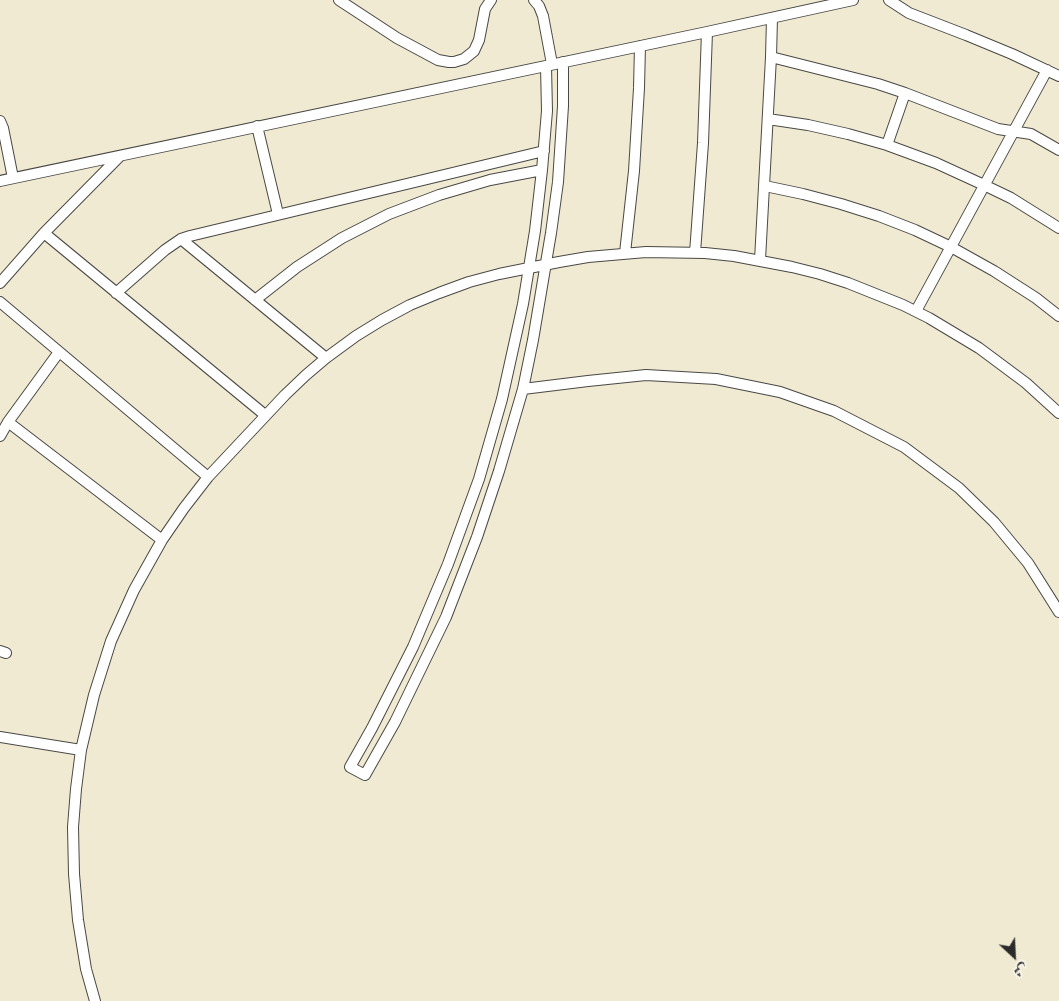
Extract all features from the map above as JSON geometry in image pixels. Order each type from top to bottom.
[{"type":"street","points":[[339,0],[372,23],[438,60],[454,62],[464,59],[474,51],[479,40],[485,9],[491,0]]},
{"type":"street","points":[[534,0],[543,16],[549,65],[547,111],[536,231],[514,348],[502,399],[479,479],[455,546],[409,655],[350,767],[364,775],[395,722],[446,617],[477,537],[499,471],[522,389],[533,340],[558,182],[563,106],[563,62]]},
{"type":"street","points":[[0,181],[853,0]]},
{"type":"street","points":[[889,0],[909,12],[966,34],[1059,76]]},
{"type":"street","points":[[760,260],[772,18]]},
{"type":"street","points":[[694,253],[703,142],[707,32]]},
{"type":"street","points":[[625,253],[638,121],[640,46]]},
{"type":"street","points":[[771,57],[878,84],[998,129],[1031,134],[1059,150]]},
{"type":"street","points":[[916,312],[1047,70]]},
{"type":"street","points":[[887,145],[905,93]]},
{"type":"street","points":[[768,119],[832,131],[887,145],[936,163],[1028,208],[1059,228]]},
{"type":"street","points":[[0,121],[13,178]]},
{"type":"street","points":[[257,126],[278,214]]},
{"type":"street","points":[[116,293],[165,250],[181,239],[198,233],[544,151]]},
{"type":"street","points":[[0,283],[44,233],[121,155]]},
{"type":"street","points":[[255,300],[297,267],[334,243],[389,214],[447,192],[490,180],[542,170]]},
{"type":"street","points":[[765,186],[803,194],[860,210],[915,230],[994,271],[1036,298],[1059,316]]},
{"type":"street","points":[[44,233],[265,415]]},
{"type":"street","points":[[181,239],[326,358]]},
{"type":"street","points":[[95,1001],[86,969],[78,920],[74,874],[74,827],[76,789],[82,750],[94,695],[111,641],[134,590],[162,540],[208,477],[265,415],[326,358],[382,320],[410,305],[469,282],[546,264],[625,253],[666,252],[734,256],[792,266],[848,283],[876,293],[916,312],[954,332],[1003,365],[1059,413]]},
{"type":"street","points":[[0,302],[208,477]]},
{"type":"street","points":[[0,436],[8,422],[59,352]]},
{"type":"street","points":[[522,389],[646,376],[716,379],[780,392],[834,411],[904,447],[959,488],[994,522],[1022,556],[1059,612]]},
{"type":"street","points":[[8,422],[162,540]]},
{"type":"street","points":[[0,737],[82,750]]}]
